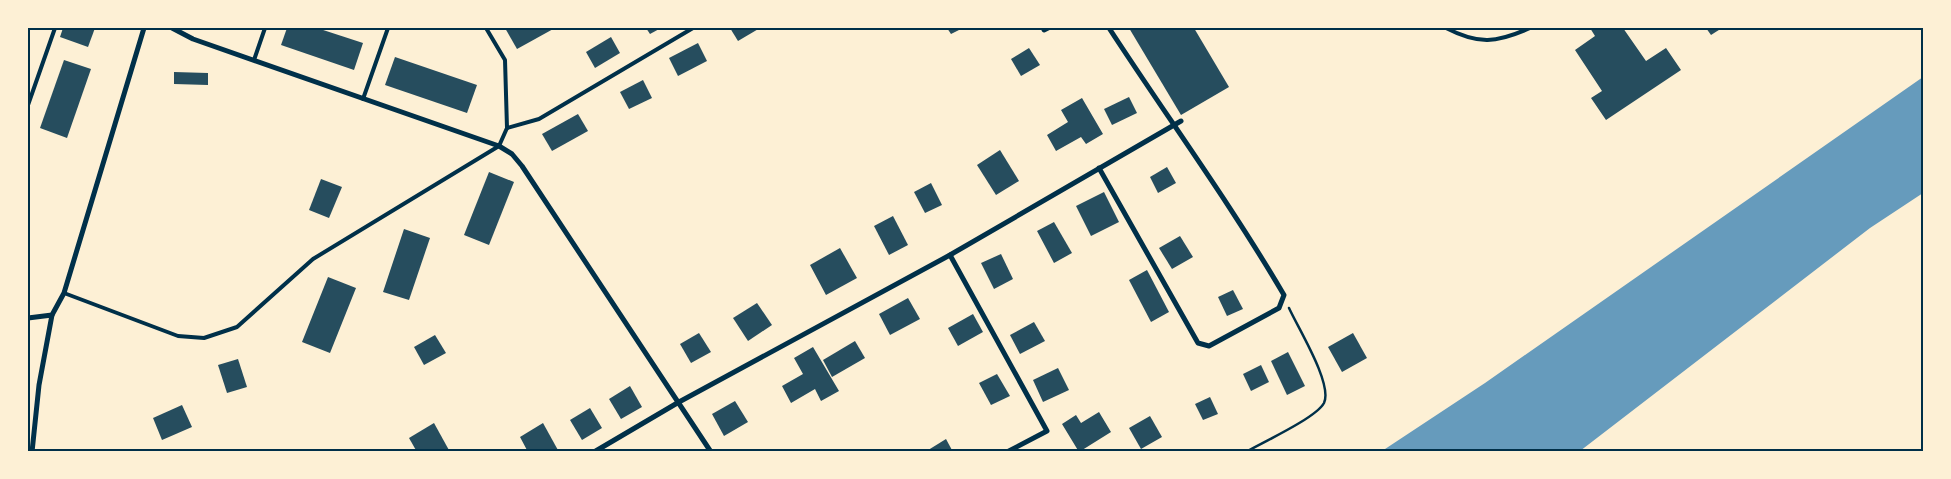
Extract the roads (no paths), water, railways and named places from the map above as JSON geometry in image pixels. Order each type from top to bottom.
[{"type":"street","points":[[32,452],[39,385],[52,315],[64,293],[144,28]]},
{"type":"street","points":[[172,28],[194,39],[499,146],[512,154],[522,166],[711,452]]},
{"type":"street","points":[[1100,168],[1198,343],[1209,346],[1279,308],[1284,295],[1207,172],[1172,126],[1109,28]]},
{"type":"street","points":[[594,452],[679,402],[950,255],[1181,121]]},
{"type":"street","points":[[950,255],[1047,431],[1007,452]]},
{"type":"street","points":[[28,318],[52,315]]},
{"type":"lane","points":[[28,105],[55,28]]},
{"type":"lane","points":[[254,60],[265,28]]},
{"type":"lane","points":[[363,99],[388,28]]},
{"type":"lane","points":[[64,293],[178,336],[204,338],[237,327],[313,260],[499,146],[507,128],[505,60],[486,28]]},
{"type":"lane","points":[[507,128],[539,119],[693,28]]},
{"type":"lane","points":[[1446,28],[1464,37],[1487,42],[1510,37],[1530,28]]},
{"type":"water","points":[[1923,77],[1923,193],[1870,228],[1580,451],[1382,451],[1485,383]]}]
